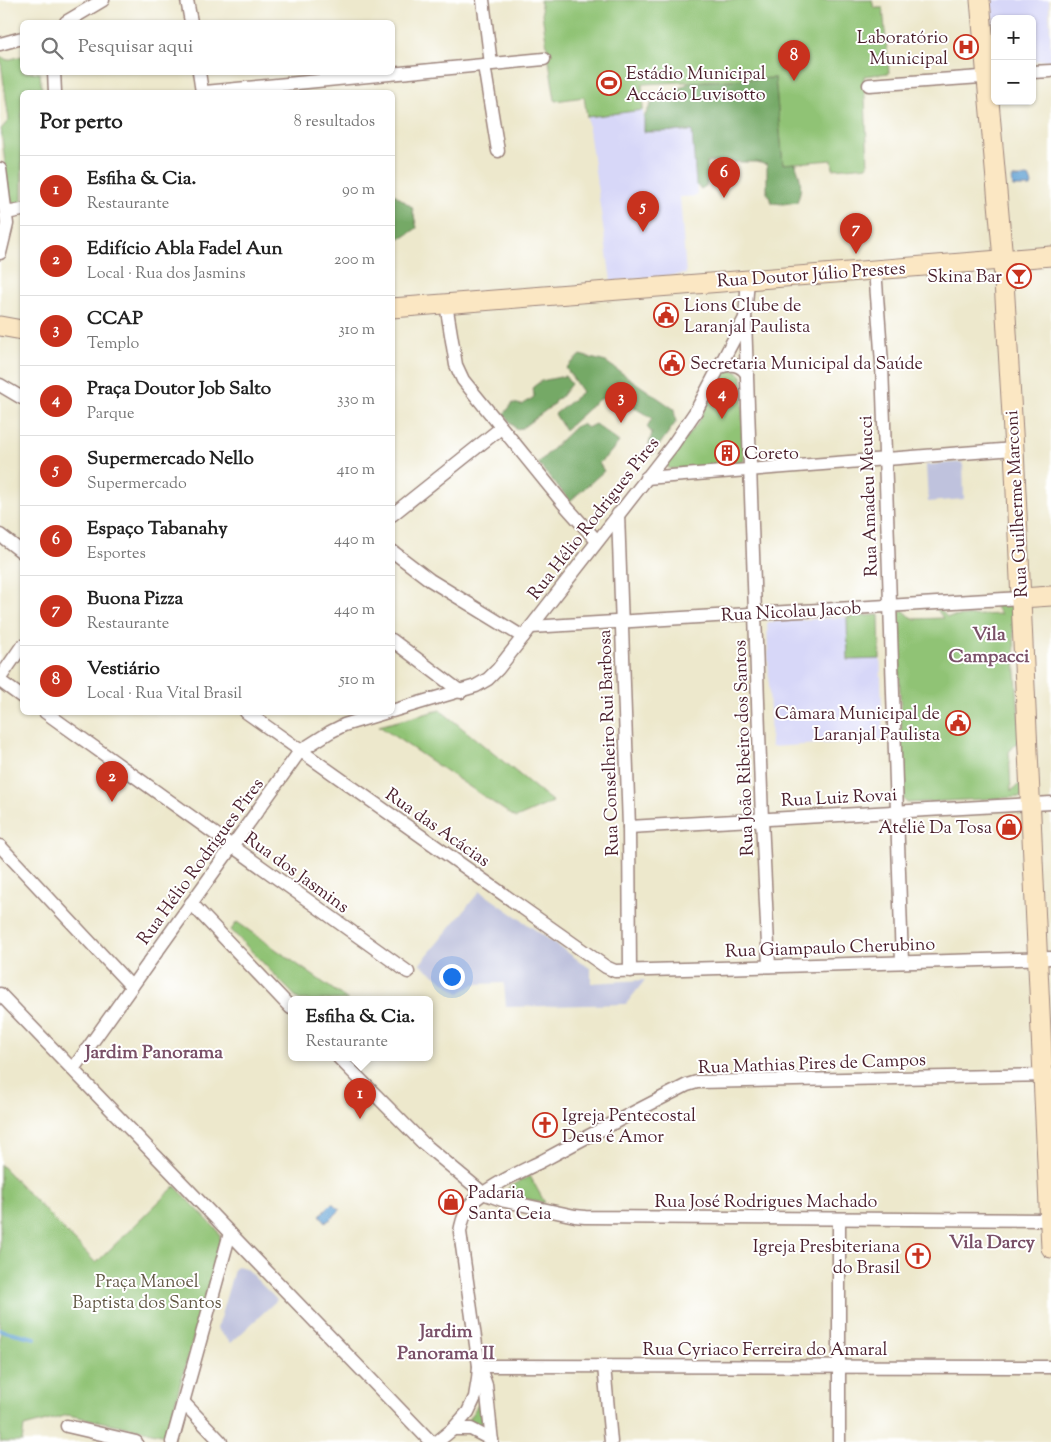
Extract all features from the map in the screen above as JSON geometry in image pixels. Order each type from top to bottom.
[{"type":"main road","name":"Rua Guilherme Marconi","points":[[980,0],[991,76]]},
{"type":"main road","name":"Rua Guilherme Marconi","points":[[993,105],[1014,449],[1031,804],[1044,958],[1051,1248]]},
{"type":"main road","name":"Rua Doutor Júlio Prestes","points":[[395,308],[1051,256]]},
{"type":"main road","points":[[0,326],[20,330]]},
{"type":"main road","name":"Rua Nicolau Jacob","points":[[1021,598],[1051,596]]},
{"type":"street","points":[[69,20],[103,0]]},
{"type":"street","points":[[187,0],[191,20]]},
{"type":"street","points":[[483,0],[498,151]]},
{"type":"street","points":[[0,44],[20,39]]},
{"type":"street","points":[[395,73],[544,59]]},
{"type":"street","points":[[1036,72],[1051,71]]},
{"type":"street","points":[[54,75],[55,90]]},
{"type":"street","points":[[200,75],[203,90]]},
{"type":"street","points":[[223,90],[376,75]]},
{"type":"street","points":[[869,85],[991,76]]},
{"type":"street","points":[[0,169],[6,213],[6,231],[0,252]]},
{"type":"street","points":[[6,213],[20,210]]},
{"type":"street","name":"Rua Amadeu Meucci","points":[[875,269],[882,364],[902,962]]},
{"type":"street","name":"Rua Hélio Rodrigues Pires","points":[[395,710],[461,692],[476,686],[492,675],[688,423],[746,318],[748,279]]},
{"type":"street","points":[[446,304],[459,373],[467,386],[563,504],[597,541]]},
{"type":"street","name":"Rua João Ribeiro dos Santos","points":[[746,318],[762,820],[769,966]]},
{"type":"street","points":[[720,367],[727,365],[739,366],[747,374]]},
{"type":"street","points":[[0,385],[20,397]]},
{"type":"street","points":[[395,513],[501,428]]},
{"type":"street","points":[[646,478],[1014,449]]},
{"type":"street","name":"Rua Conselheiro Rui Barbosa","points":[[618,514],[629,827],[630,971]]},
{"type":"street","points":[[0,536],[20,551]]},
{"type":"street","points":[[395,553],[430,580],[527,632]]},
{"type":"street","name":"Rua Nicolau Jacob","points":[[527,632],[621,621],[1021,598]]},
{"type":"street","points":[[395,642],[461,692]]},
{"type":"street","points":[[20,649],[0,679],[20,695]]},
{"type":"street","name":"Rua dos Jasmins","points":[[49,715],[408,972]]},
{"type":"street","name":"Rua das Acácias","points":[[250,715],[611,970]]},
{"type":"street","name":"Rua Hélio Rodrigues Pires","points":[[73,1069],[300,751],[344,725],[377,715]]},
{"type":"street","name":"Rua Luiz Rovai","points":[[629,827],[1051,803]]},
{"type":"street","points":[[0,846],[131,986]]},
{"type":"street","points":[[191,903],[288,1005]]},
{"type":"street","name":"Rua Giampaulo Cherubino","points":[[611,970],[619,972],[1044,958]]},
{"type":"street","points":[[0,994],[431,1442]]},
{"type":"street","points":[[342,1061],[423,1143],[483,1193]]},
{"type":"street","name":"Rua Mathias Pires de Campos","points":[[437,1442],[453,1429],[468,1412],[473,1402],[478,1379],[479,1366],[460,1232],[465,1214],[472,1203],[483,1193],[619,1119],[692,1084],[1047,1075]]},
{"type":"street","name":"Rua José Rodrigues Machado","points":[[483,1193],[505,1201],[585,1217],[1051,1220]]},
{"type":"street","points":[[838,1442],[839,1219]]},
{"type":"street","points":[[172,1442],[230,1233]]},
{"type":"street","points":[[479,1366],[486,1385],[492,1441]]},
{"type":"street","name":"Rua Cyriaco Ferreira do Amaral","points":[[479,1366],[1051,1367]]},
{"type":"street","points":[[604,1366],[611,1442]]},
{"type":"street","points":[[182,1402],[221,1442]]},
{"type":"street","points":[[67,1426],[136,1442]]},
{"type":"street","points":[[453,1429],[472,1429],[492,1441]]},
{"type":"shaded area","points":[[991,0],[1049,0],[1051,60],[1036,61],[1036,15],[992,15]]},
{"type":"shaded area","points":[[643,110],[645,132],[693,131],[697,196],[680,197],[686,274],[611,281],[587,117]]},
{"type":"shaded area","points":[[963,462],[964,499],[928,502],[926,465]]},
{"type":"shaded area","points":[[879,615],[883,740],[771,747],[767,622]]},
{"type":"shaded area","points":[[480,891],[591,969],[591,983],[645,980],[626,1004],[506,1007],[504,983],[475,984],[459,993],[420,964]]},
{"type":"shaded area","points":[[238,1266],[245,1268],[277,1300],[231,1343],[217,1329],[234,1270]]},
{"type":"green space","name":"Estádio Municipal Accácio Luvisotto","points":[[540,0],[872,0],[874,8],[883,8],[889,73],[864,76],[868,166],[833,169],[832,160],[783,164],[775,78],[642,84],[643,110],[587,117],[584,97],[555,101]]},
{"type":"green space","points":[[0,56],[7,60],[20,57],[20,75],[40,75],[42,90],[20,90],[20,205],[15,204],[9,198],[1,129],[9,120]]},
{"type":"green space","points":[[775,78],[783,164],[795,163],[800,178],[801,187],[797,202],[772,203],[767,193],[767,165],[757,162],[707,162],[708,179],[706,186],[701,189],[696,185],[692,131],[644,132],[644,117],[651,104],[658,98],[670,94],[690,82]]},
{"type":"green space","points":[[395,194],[412,207],[417,228],[404,237],[395,239]]},
{"type":"green space","points":[[580,355],[606,362],[674,409],[676,422],[652,455],[649,444],[652,433],[647,427],[652,418],[612,395],[598,400],[565,430],[555,414],[582,392],[566,368]]},
{"type":"green space","points":[[734,370],[742,376],[744,461],[739,464],[669,469],[667,462],[697,424],[723,374],[726,371]]},
{"type":"green space","points":[[565,376],[571,384],[560,398],[556,399],[553,405],[522,428],[516,429],[504,414],[513,403],[522,405],[534,397],[533,387],[541,381]]},
{"type":"green space","points":[[582,424],[587,428],[595,424],[619,442],[599,463],[604,471],[570,501],[538,463],[576,426]]},
{"type":"green space","points":[[994,605],[1012,605],[1020,739],[1009,752],[1011,791],[1022,782],[1022,796],[907,803],[904,800],[897,614],[903,610],[913,619],[943,618],[936,608],[939,608],[947,617],[1001,614]]},
{"type":"green space","points":[[879,615],[880,659],[848,660],[847,617]]},
{"type":"green space","points":[[440,710],[553,802],[516,818],[379,726]]},
{"type":"green space","points":[[237,922],[342,996],[295,996],[231,930]]},
{"type":"green space","name":"Praça Manoel Baptista dos Santos","points":[[0,1164],[96,1263],[175,1186],[217,1230],[220,1236],[220,1243],[166,1435],[68,1415],[24,1427],[22,1442],[0,1442]]},
{"type":"green space","points":[[530,1176],[545,1203],[510,1195],[507,1192],[509,1187]]},
{"type":"green space","points":[[480,1402],[483,1427],[465,1424]]},
{"type":"water","points":[[1029,177],[1032,184],[1031,187],[1013,187],[1012,178]]},
{"type":"water","points":[[332,1203],[340,1210],[326,1222],[320,1215]]},
{"type":"waterway","points":[[0,1330],[35,1338]]},
{"type":"place","name":"Laboratório Municipal","points":[[966,47]]},
{"type":"place","name":"Vestiário","points":[[794,81]]},
{"type":"place","name":"Estádio Municipal Accácio Luvisotto","points":[[609,83]]},
{"type":"place","name":"Espaço Tabanahy","points":[[724,198]]},
{"type":"place","name":"Supermercado Nello","points":[[643,232]]},
{"type":"place","name":"Buona Pizza","points":[[856,254]]},
{"type":"place","name":"Skina Bar","points":[[1019,276]]},
{"type":"place","name":"Lions Clube de Laranjal Paulista","points":[[666,315]]},
{"type":"place","name":"Secretaria Municipal da Saúde","points":[[672,363]]},
{"type":"place","name":"Praça Doutor Job Salto","points":[[722,419]]},
{"type":"place","name":"CCAP","points":[[621,423]]},
{"type":"place","name":"Coreto","points":[[727,453]]},
{"type":"place","name":"Câmara Municipal de Laranjal Paulista","points":[[958,723]]},
{"type":"place","name":"Edifício Abla Fadel Aun","points":[[112,802]]},
{"type":"place","name":"Ateliê Da Tosa","points":[[1009,827]]},
{"type":"place","name":"Esfiha & Cia.","points":[[360,1119]]},
{"type":"place","name":"Igreja Pentecostal Deus é Amor","points":[[545,1125]]},
{"type":"place","name":"Padaria Santa Ceia","points":[[451,1202]]},
{"type":"place","name":"Igreja Presbiteriana do Brasil","points":[[918,1256]]},
{"type":"district","name":"Vila Campacci","points":[[989,644]]},
{"type":"district","name":"Jardim Panorama","points":[[154,1051]]},
{"type":"district","name":"Vila Darcy","points":[[992,1241]]},
{"type":"district","name":"Jardim Panorama II","points":[[446,1341]]}]
